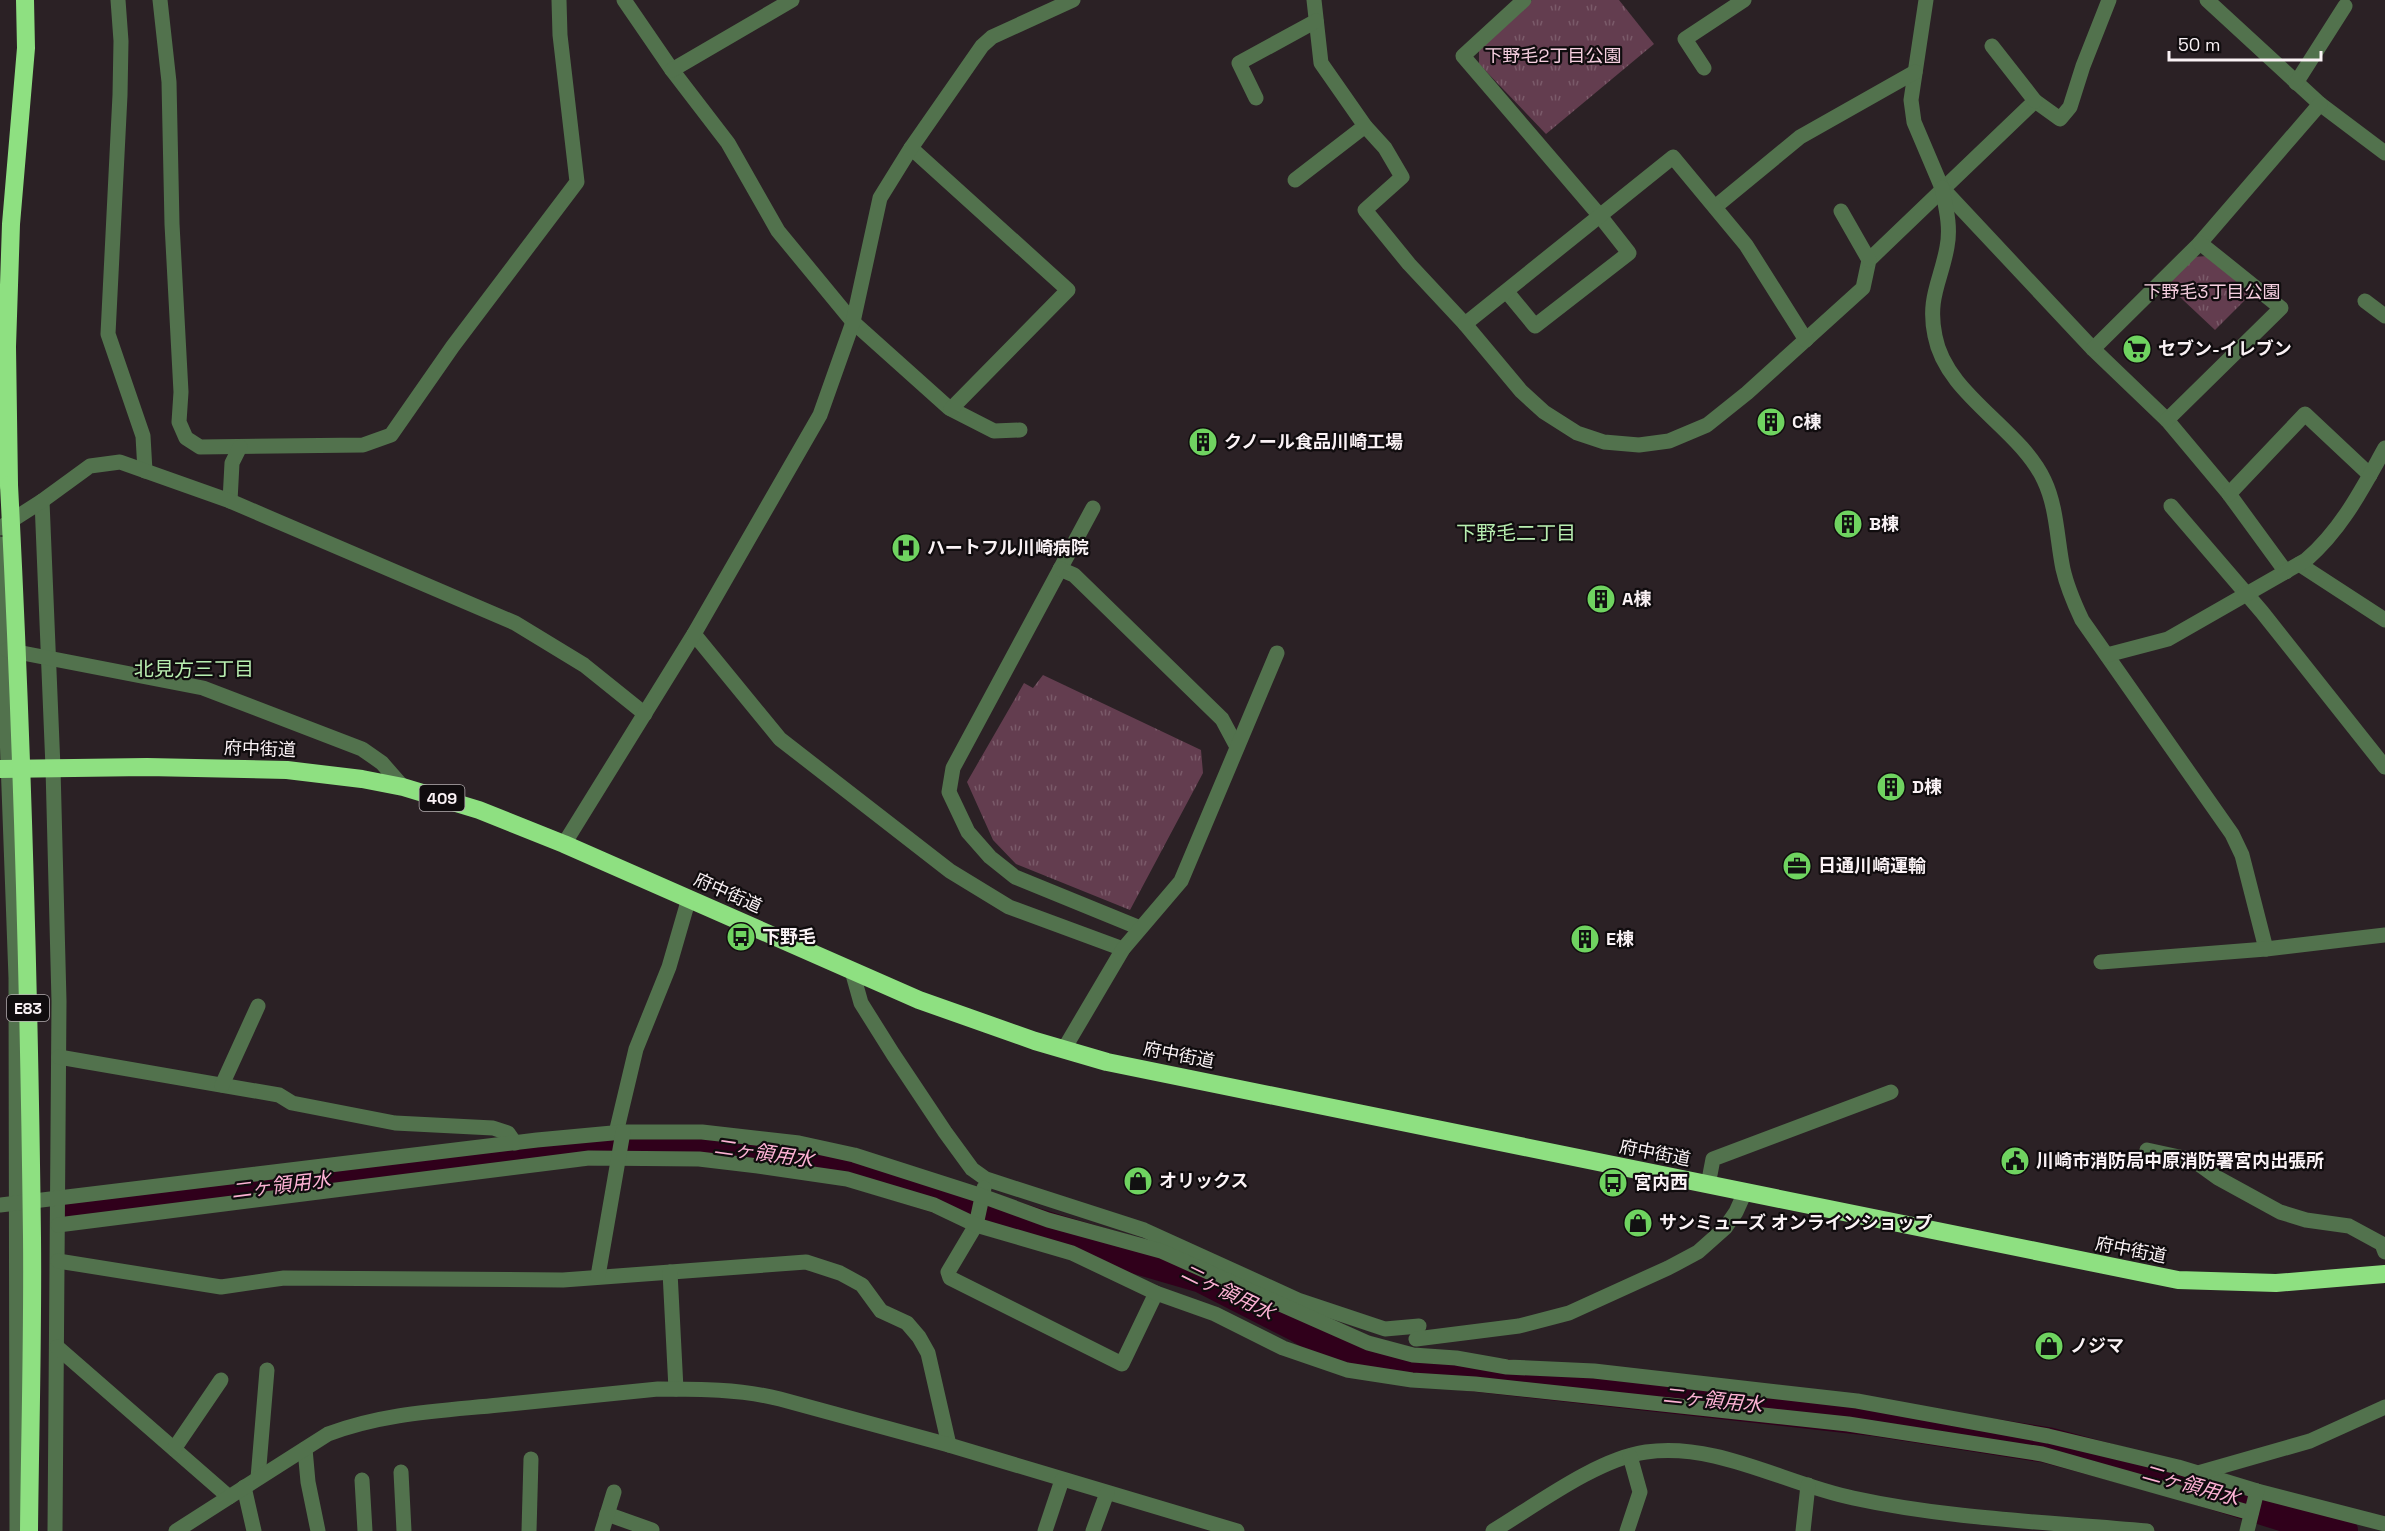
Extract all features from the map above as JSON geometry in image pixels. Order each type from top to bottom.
[{"type":"highway","name":"E83","points":[[25,0],[26,48],[10,235],[7,347],[9,485],[23,786],[29,1077],[32,1239],[29,1531]]},
{"type":"highway","name":"府中街道","points":[[4,769],[147,767],[286,770],[362,779],[403,787],[479,810],[564,844],[852,971],[963,1017],[1130,1067],[2178,1280],[2276,1283],[2385,1274]]},
{"type":"street","points":[[118,0],[121,41],[120,95],[108,333],[143,436],[145,471]]},
{"type":"street","points":[[160,0],[169,82],[172,224],[181,392],[179,422],[186,438],[200,447],[363,445],[391,435],[453,346],[577,182],[559,0]]},
{"type":"street","points":[[624,0],[672,70],[728,143],[778,231],[853,322],[951,409],[994,431],[1020,430]]},
{"type":"street","points":[[672,70],[792,0]]},
{"type":"street","points":[[564,844],[694,634],[820,415],[853,322],[880,198],[910,148],[987,41],[1073,0]]},
{"type":"street","points":[[1314,0],[1321,63],[1365,126],[1385,148],[1402,177],[1365,210],[1409,264],[1465,324],[1521,391],[1544,412],[1576,434],[1604,442],[1639,445],[1669,441],[1707,425],[1747,393],[1863,288],[1869,260],[2035,101]]},
{"type":"street","points":[[1507,292],[1535,326],[1629,253],[1463,56],[1524,0]]},
{"type":"street","points":[[1704,68],[1685,39],[1744,0]]},
{"type":"street","points":[[1926,0],[1911,100],[1914,122],[1942,188],[1948,221],[1947,247],[1935,287],[1932,310],[1934,336],[1941,360],[1958,382],[2030,459],[2044,480],[2051,502],[2070,596],[2082,620],[2232,834],[2242,855],[2266,949]]},
{"type":"street","points":[[1992,46],[2035,101],[2060,119],[2070,107],[2083,66],[2109,0]]},
{"type":"street","points":[[2207,0],[2320,104],[2385,153]]},
{"type":"street","points":[[2296,83],[2345,6]]},
{"type":"street","points":[[1256,98],[1239,63],[1316,21]]},
{"type":"street","points":[[1715,207],[1800,137],[1915,72]]},
{"type":"street","points":[[1231,85],[1246,78]]},
{"type":"street","points":[[2093,349],[2200,243],[2320,104]]},
{"type":"street","points":[[1295,180],[1365,126]]},
{"type":"street","points":[[910,148],[1068,290],[951,409]]},
{"type":"street","points":[[1465,324],[1673,157],[1746,245],[1806,340]]},
{"type":"street","points":[[1942,188],[2093,349],[2167,420],[2292,568],[2385,620]]},
{"type":"street","points":[[1841,211],[1869,260]]},
{"type":"street","points":[[2167,420],[2281,308],[2200,243]]},
{"type":"street","points":[[2365,301],[2385,316]]},
{"type":"street","points":[[2229,494],[2305,414],[2370,475]]},
{"type":"street","points":[[230,501],[232,463],[240,447]]},
{"type":"street","points":[[2107,655],[2168,639],[2306,560],[2329,538],[2352,508],[2385,448]]},
{"type":"street","points":[[0,528],[42,501],[90,465],[120,462],[230,501],[515,623],[584,665],[645,714]]},
{"type":"street","points":[[42,501],[53,768],[59,1057],[55,1531]]},
{"type":"street","points":[[2171,506],[2245,595],[2262,612],[2385,767]]},
{"type":"street","points":[[1093,508],[953,768],[949,792],[968,832],[990,857],[1014,877],[1140,928]]},
{"type":"street","points":[[0,544],[4,769],[16,978],[17,1531]]},
{"type":"street","points":[[1060,569],[1074,575],[1222,719],[1237,747]]},
{"type":"street","points":[[694,634],[780,739],[950,871],[1008,907],[1123,949]]},
{"type":"street","points":[[2,649],[203,688],[362,748],[382,763],[403,787]]},
{"type":"street","points":[[1064,1049],[1123,949],[1181,881],[1277,653]]},
{"type":"street","points":[[598,1276],[636,1049],[669,967],[689,898]]},
{"type":"street","points":[[2101,962],[2266,949],[2385,935]]},
{"type":"street","points":[[852,971],[861,1003],[888,1046],[972,1169],[986,1179],[1144,1230],[1298,1300],[1385,1329],[1418,1332],[1518,1326],[1569,1313],[1698,1252],[1725,1228],[1736,1212],[1745,1192]]},
{"type":"street","points":[[222,1085],[258,1006]]},
{"type":"street","points":[[59,1057],[279,1095],[292,1103],[395,1123],[493,1128],[508,1133],[515,1143]]},
{"type":"street","points":[[1708,1185],[1713,1159],[1891,1092]]},
{"type":"street","points":[[0,1205],[515,1143],[620,1134],[702,1132],[799,1143],[854,1155],[1048,1220],[1161,1251],[1368,1343],[1413,1355],[1456,1358],[1507,1367],[1594,1371],[1857,1401],[2048,1436],[2198,1473],[2256,1493],[2385,1524]]},
{"type":"street","points":[[2147,1150],[2193,1160],[2218,1178],[2280,1212],[2306,1220],[2349,1226],[2382,1244],[2385,1252]]},
{"type":"street","points":[[58,1225],[620,1155],[699,1159],[847,1179],[934,1205],[1072,1253],[1156,1293],[1215,1314],[1283,1348],[1347,1370],[1412,1380],[1487,1385],[1848,1424],[2030,1452],[2251,1513]]},
{"type":"street","points":[[986,1179],[977,1220],[948,1272],[950,1278],[1122,1364],[1156,1293]]},
{"type":"street","points":[[58,1261],[220,1287],[284,1278],[563,1280],[806,1262],[840,1273],[862,1285],[881,1311],[907,1323],[920,1337],[928,1353],[949,1445]]},
{"type":"street","points":[[670,1272],[676,1389]]},
{"type":"street","points":[[57,1347],[229,1497]]},
{"type":"street","points":[[258,1478],[267,1370]]},
{"type":"street","points":[[174,1449],[221,1380]]},
{"type":"street","points":[[176,1531],[328,1434],[383,1417],[676,1389],[761,1394],[949,1445],[1234,1531]]},
{"type":"street","points":[[2198,1473],[2310,1441],[2385,1407]]},
{"type":"street","points":[[305,1449],[308,1482],[318,1531]]},
{"type":"street","points":[[1493,1531],[1568,1485],[1614,1461],[1645,1452],[1676,1451],[1713,1456],[1852,1498],[1933,1512],[2035,1526],[2147,1531]]},
{"type":"street","points":[[1627,1531],[1640,1492],[1630,1456]]},
{"type":"street","points":[[530,1531],[531,1459]]},
{"type":"street","points":[[401,1472],[404,1531]]},
{"type":"street","points":[[362,1480],[365,1531]]},
{"type":"street","points":[[1045,1531],[1062,1480]]},
{"type":"street","points":[[1803,1531],[1808,1485]]},
{"type":"street","points":[[244,1487],[254,1531]]},
{"type":"street","points":[[602,1531],[614,1492]]},
{"type":"street","points":[[1093,1531],[1107,1493]]},
{"type":"street","points":[[2247,1531],[2256,1493]]},
{"type":"street","points":[[607,1514],[652,1530]]},
{"type":"green space","name":"下野毛2丁目公園","points":[[1532,0],[1619,0],[1654,44],[1546,134],[1479,64],[1479,48]]},
{"type":"green space","name":"下野毛3丁目公園","points":[[2208,256],[2252,293],[2215,330],[2165,283],[2192,257]]},
{"type":"green space","points":[[1043,675],[1201,750],[1203,773],[1130,910],[1016,864],[993,840],[967,782],[1024,683],[1033,688]]},
{"type":"waterway","name":"二ヶ領用水","points":[[72,1212],[560,1150],[632,1144],[699,1144],[837,1164],[1202,1275],[1300,1325],[1343,1351],[1379,1363],[1873,1418],[2047,1445],[2173,1479],[2340,1531]]},
{"type":"place","name":"セブン-イレブン","points":[[2137,349]]},
{"type":"place","name":"C棟","points":[[1771,422]]},
{"type":"place","name":"クノール食品川崎工場","points":[[1203,442]]},
{"type":"place","name":"B棟","points":[[1848,524]]},
{"type":"place","name":"ハートフル川崎病院","points":[[906,548]]},
{"type":"place","name":"A棟","points":[[1601,599]]},
{"type":"place","name":"D棟","points":[[1891,787]]},
{"type":"place","name":"日通川崎運輸","points":[[1797,866]]},
{"type":"place","name":"下野毛","points":[[741,937]]},
{"type":"place","name":"E棟","points":[[1585,939]]},
{"type":"place","name":"川崎市消防局中原消防署宮内出張所","points":[[2015,1161]]},
{"type":"place","name":"オリックス","points":[[1138,1181]]},
{"type":"place","name":"宮内西","points":[[1613,1183]]},
{"type":"place","name":"サンミューズ オンラインショップ","points":[[1638,1223]]},
{"type":"place","name":"ノジマ","points":[[2049,1346]]},
{"type":"district","name":"下野毛二丁目","points":[[1516,533]]},
{"type":"district","name":"北見方三丁目","points":[[194,669]]}]
